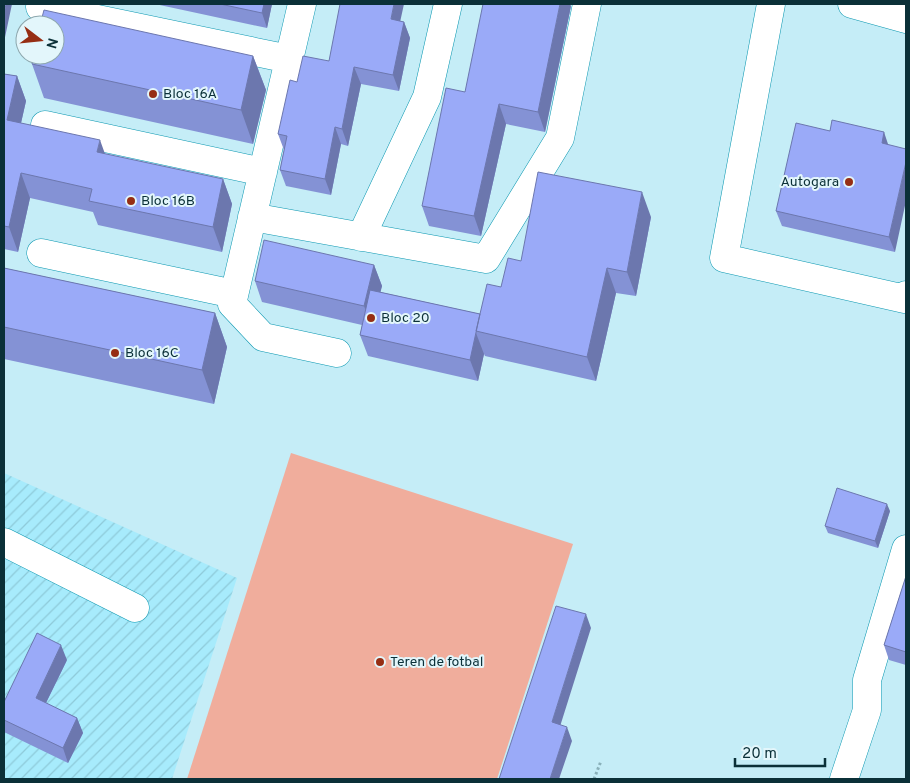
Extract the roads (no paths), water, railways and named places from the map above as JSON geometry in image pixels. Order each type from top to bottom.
[{"type":"lane","points":[[302,4],[232,304],[263,338],[337,353]]},
{"type":"lane","points":[[361,237],[427,97],[448,4]]},
{"type":"lane","points":[[252,217],[486,259],[560,138],[587,4]]},
{"type":"lane","points":[[771,4],[724,258],[905,299],[906,295]]},
{"type":"lane","points":[[852,4],[906,19]]},
{"type":"lane","points":[[40,7],[290,59]]},
{"type":"lane","points":[[45,125],[263,172]]},
{"type":"lane","points":[[41,252],[234,294]]},
{"type":"lane","points":[[4,542],[135,608]]},
{"type":"lane","points":[[844,779],[867,710],[867,680],[906,549]]},
{"type":"place","name":"Bloc 16A","points":[[153,94]]},
{"type":"place","name":"Autogara","points":[[849,182]]},
{"type":"place","name":"Bloc 16B","points":[[131,201]]},
{"type":"place","name":"Bloc 20","points":[[371,318]]},
{"type":"place","name":"Bloc 16C","points":[[115,353]]},
{"type":"place","name":"Teren de fotbal","points":[[380,662]]}]
